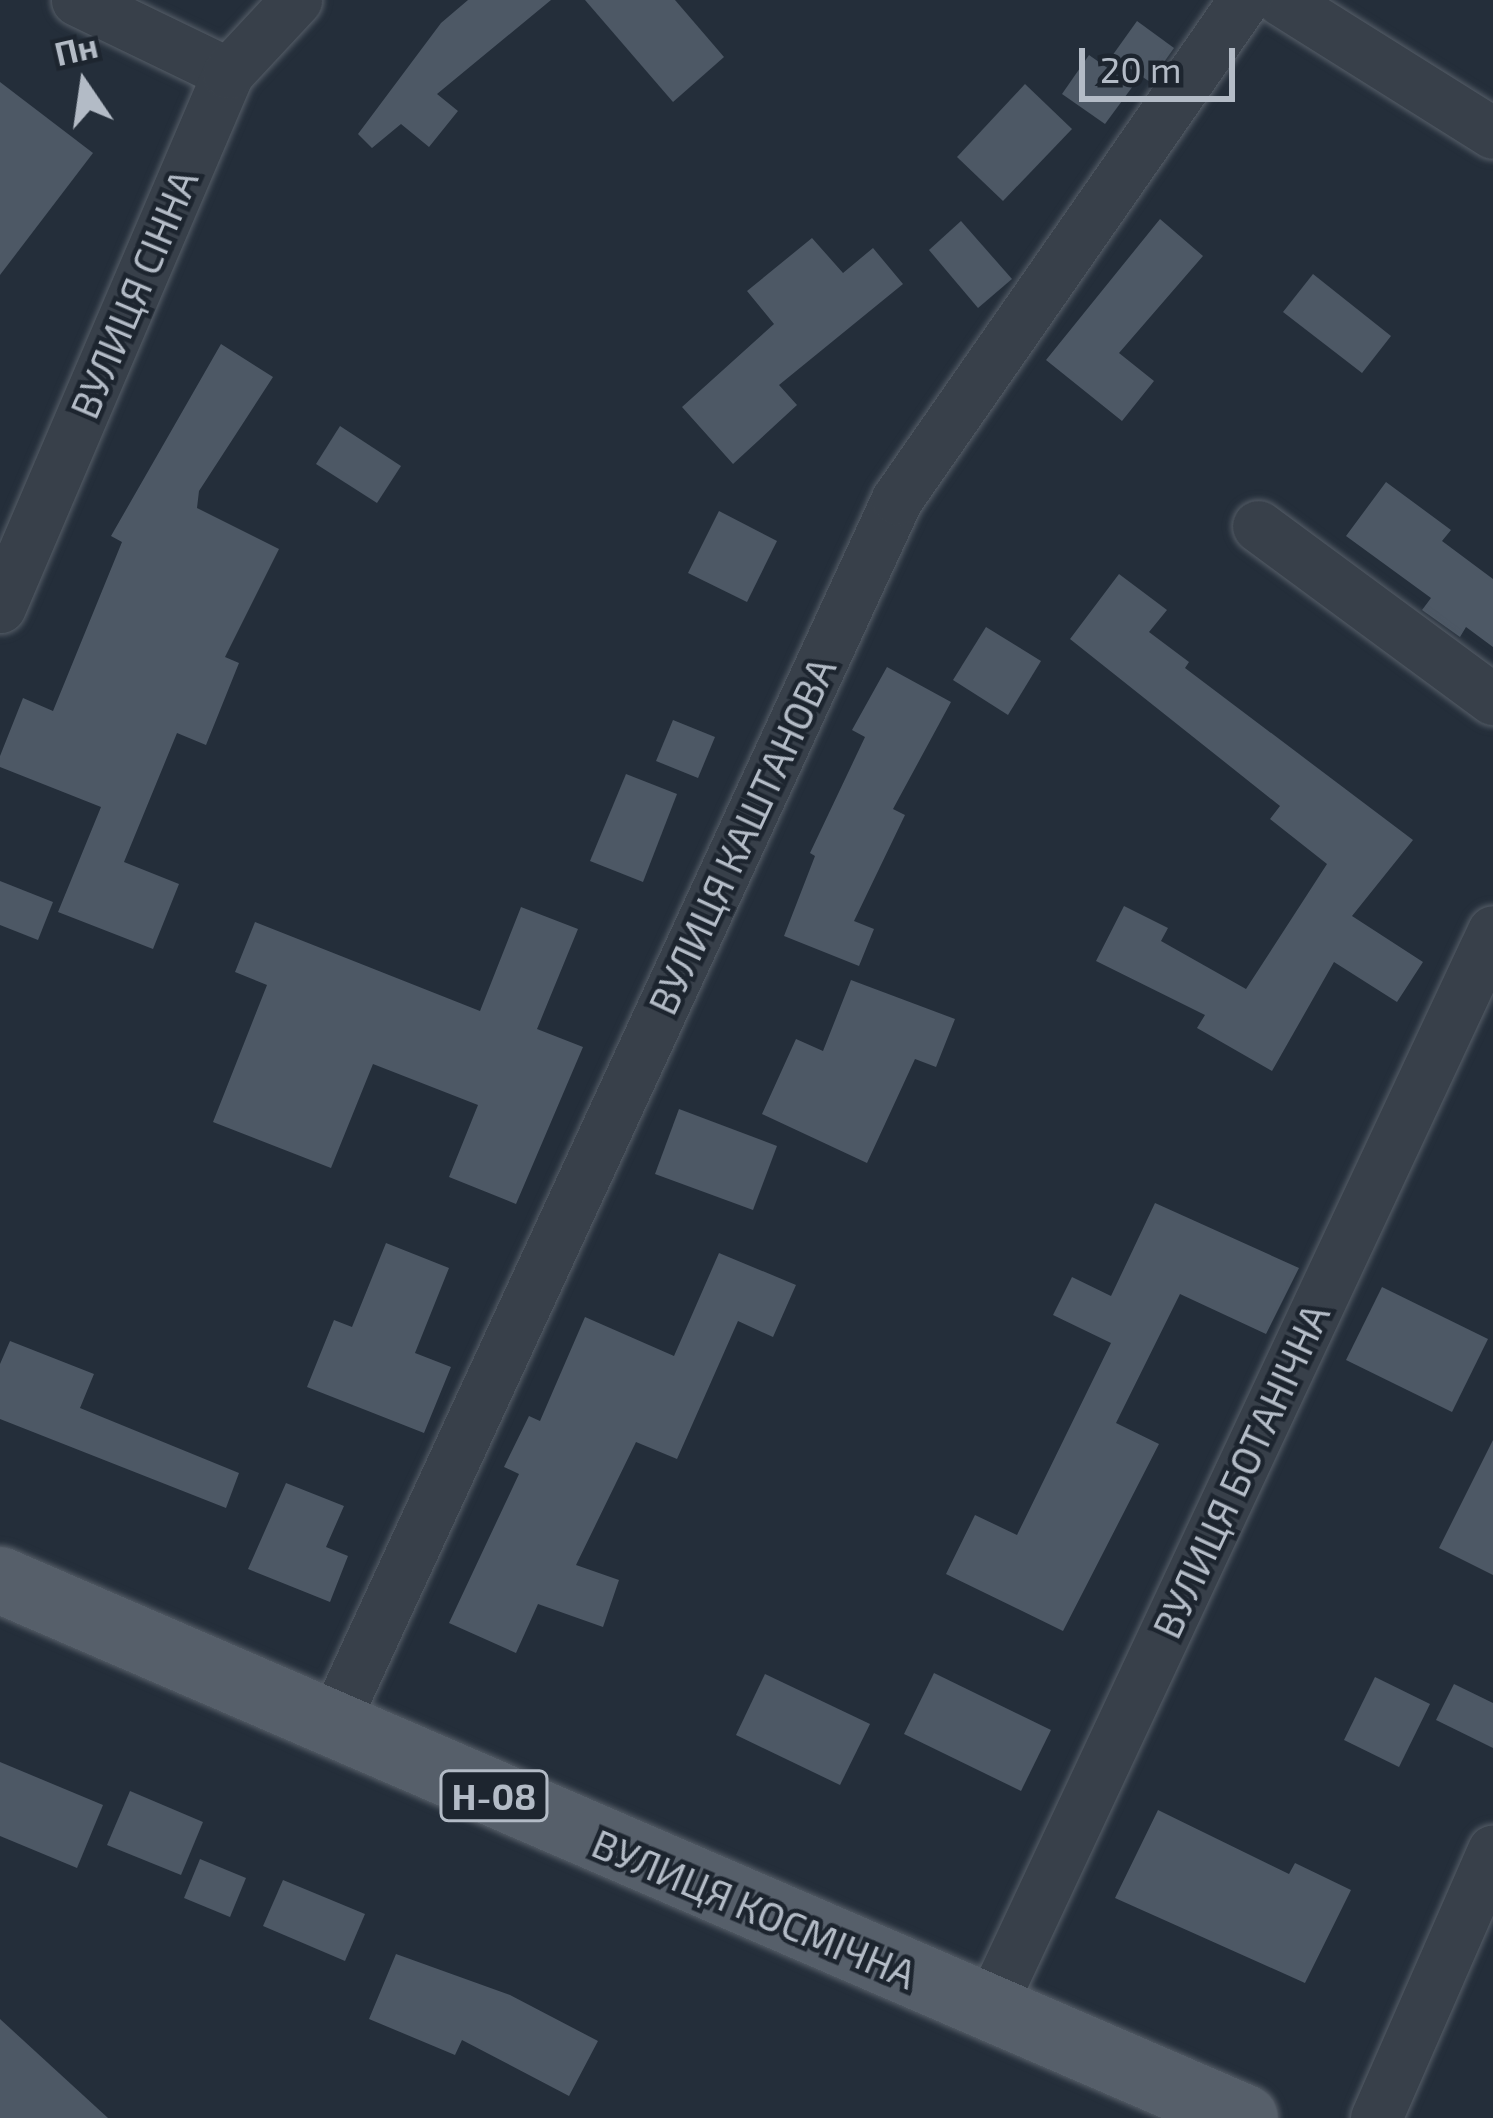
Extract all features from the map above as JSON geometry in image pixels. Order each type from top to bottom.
[{"type":"main road","name":"ВУЛИЦЯ КОСМІЧНА","points":[[0,1580],[988,2011],[1179,2105],[1245,2118]]},
{"type":"street","points":[[76,0],[228,73]]},
{"type":"street","name":"ВУЛИЦЯ СІННА","points":[[0,607],[228,73],[296,0]]},
{"type":"street","name":"ВУЛИЦЯ КАШТАНОВА","points":[[332,1725],[897,500],[1244,0]]},
{"type":"street","points":[[1281,0],[1493,133]]},
{"type":"street","points":[[1258,526],[1493,699]]},
{"type":"street","name":"ВУЛИЦЯ БОТАНІЧНА","points":[[988,2011],[1493,931]]},
{"type":"street","points":[[1376,2118],[1493,1850]]},
{"type":"building","points":[[468,0],[551,0],[437,94],[458,111],[429,147],[401,124],[372,148],[358,134],[441,23]]},
{"type":"building","points":[[585,0],[675,0],[724,57],[673,102]]},
{"type":"building","points":[[1137,21],[1174,48],[1150,82],[1112,56]]},
{"type":"building","points":[[1089,55],[1133,86],[1105,124],[1062,94]]},
{"type":"building","points":[[0,82],[93,153],[0,275]]},
{"type":"building","points":[[1025,84],[1072,129],[1003,201],[957,157]]},
{"type":"building","points":[[1160,219],[1203,256],[1119,353],[1154,381],[1122,421],[1046,360]]},
{"type":"building","points":[[961,221],[1012,279],[978,308],[929,250]]},
{"type":"building","points":[[812,238],[843,273],[873,248],[903,284],[779,385],[797,405],[733,464],[682,407],[774,324],[747,291]]},
{"type":"building","points":[[1313,274],[1391,336],[1362,373],[1283,312]]},
{"type":"building","points":[[221,344],[273,377],[199,491],[197,508],[279,549],[225,657],[239,663],[206,745],[177,733],[124,862],[179,884],[153,949],[58,912],[101,807],[0,767],[0,756],[23,698],[53,711],[122,542],[111,536]]},
{"type":"building","points":[[340,426],[401,466],[377,503],[316,464]]},
{"type":"building","points":[[1386,482],[1451,530],[1442,541],[1493,579],[1493,647],[1466,627],[1460,637],[1422,610],[1431,598],[1346,536]]},
{"type":"building","points":[[719,511],[777,541],[747,602],[688,573]]},
{"type":"building","points":[[1119,574],[1167,610],[1149,632],[1189,662],[1185,668],[1413,840],[1352,916],[1423,962],[1397,1002],[1334,962],[1272,1071],[1197,1028],[1205,1015],[1096,961],[1124,906],[1168,928],[1161,941],[1246,989],[1327,864],[1270,819],[1280,806],[1070,639]]},
{"type":"building","points":[[986,627],[1041,661],[1008,715],[953,680]]},
{"type":"building","points":[[887,667],[951,702],[893,809],[905,815],[854,921],[874,929],[859,966],[784,936],[815,856],[810,853],[865,737],[852,730]]},
{"type":"building","points":[[673,720],[715,737],[698,778],[656,761]]},
{"type":"building","points":[[626,774],[677,794],[643,882],[590,861]]},
{"type":"building","points":[[0,881],[53,902],[38,940],[0,925]]},
{"type":"building","points":[[521,907],[578,929],[537,1029],[583,1047],[516,1204],[449,1177],[478,1105],[373,1064],[331,1168],[213,1122],[267,985],[235,972],[255,922],[480,1011]]},
{"type":"building","points":[[851,980],[955,1019],[936,1067],[915,1059],[867,1163],[762,1114],[796,1039],[823,1051]]},
{"type":"building","points":[[679,1109],[777,1146],[753,1210],[655,1174]]},
{"type":"building","points":[[1155,1203],[1299,1268],[1266,1334],[1180,1294],[1116,1423],[1159,1444],[1063,1631],[946,1574],[975,1515],[1017,1535],[1111,1343],[1053,1315],[1072,1277],[1111,1296]]},
{"type":"building","points":[[386,1243],[449,1268],[415,1353],[451,1367],[424,1433],[307,1387],[334,1320],[352,1327]]},
{"type":"building","points":[[719,1253],[796,1285],[773,1337],[738,1321],[677,1459],[636,1442],[576,1565],[619,1580],[603,1627],[538,1604],[516,1653],[449,1623],[519,1474],[504,1467],[529,1416],[540,1421],[585,1317],[674,1356]]},
{"type":"building","points":[[1382,1287],[1488,1339],[1452,1412],[1346,1360]]},
{"type":"building","points":[[10,1341],[94,1374],[80,1408],[239,1473],[226,1508],[0,1419],[0,1364]]},
{"type":"building","points":[[1493,1440],[1493,1575],[1439,1548]]},
{"type":"building","points":[[286,1483],[344,1506],[326,1547],[348,1556],[330,1602],[248,1569]]},
{"type":"building","points":[[934,1673],[1051,1730],[1021,1791],[904,1734]]},
{"type":"building","points":[[765,1674],[870,1724],[840,1785],[736,1735]]},
{"type":"building","points":[[1375,1677],[1430,1704],[1399,1767],[1344,1740]]},
{"type":"building","points":[[1454,1684],[1493,1703],[1493,1748],[1436,1720]]},
{"type":"building","points":[[0,1762],[103,1805],[77,1868],[0,1836]]},
{"type":"building","points":[[130,1791],[203,1822],[181,1875],[107,1845]]},
{"type":"building","points":[[1158,1810],[1289,1874],[1295,1863],[1351,1890],[1305,1983],[1115,1898]]},
{"type":"building","points":[[200,1859],[246,1878],[230,1917],[184,1898]]},
{"type":"building","points":[[283,1880],[365,1914],[345,1961],[263,1926]]},
{"type":"building","points":[[396,1954],[510,1995],[598,2041],[569,2096],[462,2040],[455,2055],[369,2019]]},
{"type":"building","points":[[0,2019],[108,2118],[0,2118]]}]
